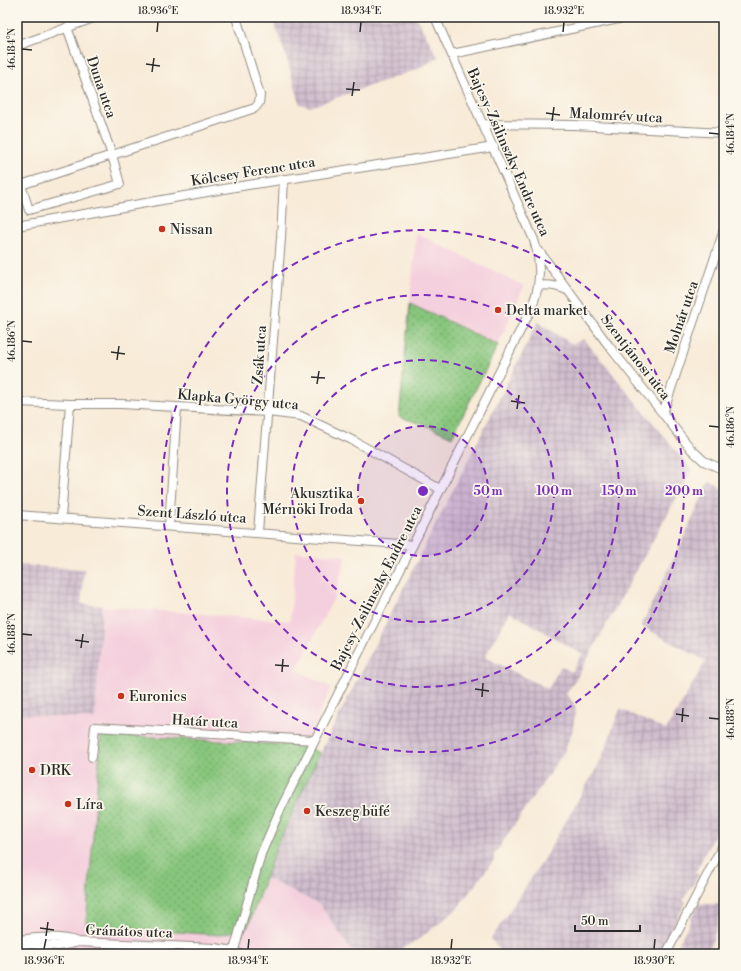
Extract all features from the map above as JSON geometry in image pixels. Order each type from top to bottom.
[{"type":"street","points":[[17,46],[96,17]]},
{"type":"street","points":[[112,155],[120,184],[29,210],[21,185],[112,155],[255,108],[259,103],[260,95],[236,17]]},
{"type":"street","name":"Bajcsy-Zsilinszky Endre utca","points":[[236,953],[261,854],[280,810],[533,304],[538,286],[540,276],[537,249],[534,240],[435,17]]},
{"type":"street","points":[[452,54],[628,17]]},
{"type":"street","name":"Duna utca","points":[[67,27],[112,155]]},
{"type":"street","name":"Malomrév utca","points":[[483,124],[574,125],[724,133]]},
{"type":"street","name":"Kölcsey Ferenc utca","points":[[17,226],[284,179],[494,147]]},
{"type":"street","name":"Zsák utca","points":[[258,532],[281,238],[284,179]]},
{"type":"street","name":"Molnár utca","points":[[662,413],[724,230]]},
{"type":"street","name":"Szentjánosi utca","points":[[537,249],[609,346],[691,448],[704,461],[724,470]]},
{"type":"street","points":[[538,286],[547,284],[568,290]]},
{"type":"street","name":"Klapka György utca","points":[[17,402],[121,404],[268,412],[301,416],[352,440],[440,489]]},
{"type":"street","points":[[61,518],[70,404]]},
{"type":"street","points":[[169,526],[177,407]]},
{"type":"street","name":"Szent László utca","points":[[17,515],[414,544]]},
{"type":"street","name":"Határ utca","points":[[92,757],[95,727],[314,740]]},
{"type":"street","points":[[666,954],[724,843]]},
{"type":"street","name":"Gránátos utca","points":[[17,940],[58,938],[70,939],[78,942],[194,946],[220,948],[236,953]]},
{"type":"street","points":[[17,944],[58,946],[78,942]]},
{"type":"shaded area","points":[[272,17],[416,17],[438,57],[418,69],[310,107],[300,104],[286,56]]},
{"type":"shaded area","points":[[416,233],[524,286],[498,345],[410,303]]},
{"type":"shaded area","points":[[538,322],[572,344],[584,339],[692,470],[578,676],[566,694],[575,705],[576,711],[572,732],[564,752],[494,855],[494,860],[456,910],[419,939],[392,954],[354,954],[320,905],[266,878],[276,848],[325,743]],"holes":[[[510,612],[582,654],[572,672],[561,666],[548,689],[485,657]]]},
{"type":"shaded area","points":[[709,482],[724,489],[724,816],[695,873],[699,875],[683,900],[686,902],[659,954],[502,954],[491,939],[548,852],[601,760],[620,709],[666,730],[706,661],[641,626]]},
{"type":"shaded area","points":[[296,552],[346,556],[335,596],[296,670],[331,687],[306,746],[238,743],[248,927],[266,878],[320,905],[354,954],[17,954],[17,714],[95,719],[102,606],[290,621]]},
{"type":"shaded area","points":[[17,565],[84,569],[81,604],[102,606],[95,719],[17,714]]},
{"type":"shaded area","points":[[699,904],[723,904],[712,942],[706,954],[673,954]]},
{"type":"green space","points":[[410,303],[498,345],[452,437],[425,425],[399,417]]},
{"type":"green space","points":[[101,734],[306,746],[320,753],[276,848],[248,927],[220,935],[86,926]]},
{"type":"place","name":"Nissan","points":[[162,229]]},
{"type":"place","name":"Delta market","points":[[498,310]]},
{"type":"place","name":"Akusztika Mérnöki Iroda","points":[[361,501]]},
{"type":"place","name":"Euronics","points":[[121,696]]},
{"type":"place","name":"DRK","points":[[32,770]]},
{"type":"place","name":"Líra","points":[[68,804]]},
{"type":"place","name":"Keszeg büfé","points":[[307,811]]}]
